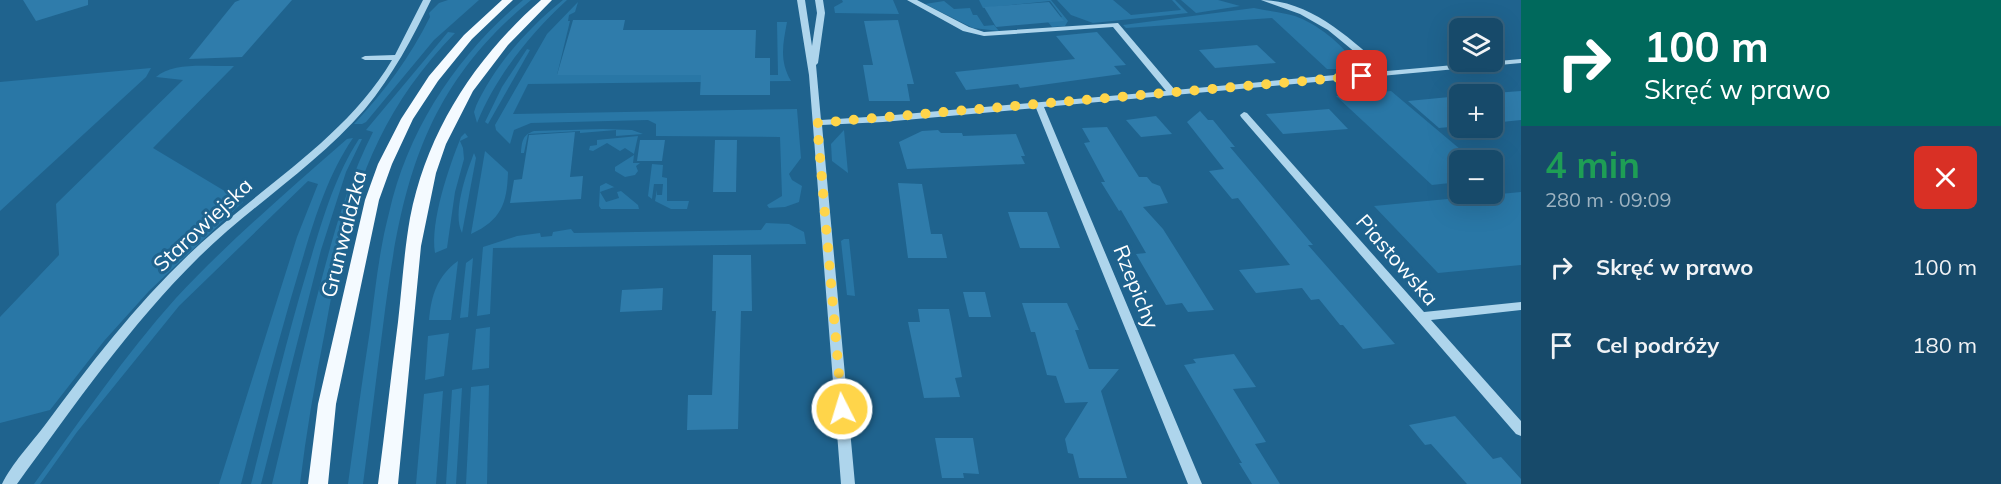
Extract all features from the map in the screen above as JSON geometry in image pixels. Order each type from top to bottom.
[{"type":"main road","name":"Grunwaldzka","points":[[318,484],[327,404],[372,200],[385,164],[407,119],[433,79],[478,27],[507,0]]},
{"type":"main road","points":[[388,484],[414,248],[421,202],[432,164],[452,116],[472,82],[511,34],[547,0]]},
{"type":"street","name":"Starowiejska","points":[[9,484],[102,357],[143,310],[194,256],[237,216],[345,124],[380,85],[398,57],[427,0]]},
{"type":"street","points":[[801,0],[813,75],[848,484]]},
{"type":"street","points":[[813,75],[821,14],[819,0]]},
{"type":"street","points":[[911,0],[966,29],[984,34],[1114,25],[1173,93]]},
{"type":"street","points":[[1265,0],[1302,11],[1339,31],[1386,74]]},
{"type":"street","points":[[366,58],[398,57]]},
{"type":"street","points":[[817,123],[1521,61]]},
{"type":"street","name":"Rzepichy","points":[[1039,105],[1195,484]]},
{"type":"street","name":"Piastowska","points":[[1244,115],[1521,430]]},
{"type":"street","points":[[1421,317],[1521,306]]},
{"type":"shaded area","points":[[448,0],[479,0],[434,40],[366,122],[354,124],[405,60],[430,17],[429,13],[439,3]]},
{"type":"shaded area","points":[[523,0],[531,0],[493,35],[463,70],[440,108],[422,146],[408,188],[398,231],[363,484],[348,484],[380,256],[398,182],[422,123],[438,96],[477,45]]},
{"type":"shaded area","points":[[563,0],[567,0],[527,41],[504,72],[477,123],[474,112],[476,106],[493,76],[525,35]]},
{"type":"shaded area","points":[[842,0],[893,0],[899,14],[835,13],[834,7],[843,2]]},
{"type":"shaded area","points":[[979,0],[1051,0],[1068,21],[1065,26],[1052,27],[1048,22],[1062,17],[1050,1],[983,8]]},
{"type":"shaded area","points":[[1057,0],[1113,0],[1131,15],[1181,10],[1172,0],[1175,0],[1188,13],[1093,23],[1071,15]]},
{"type":"shaded area","points":[[1181,0],[1218,0],[1240,6],[1196,13]]},
{"type":"shaded area","points":[[944,1],[954,9],[970,8],[973,15],[977,15],[984,26],[994,25],[999,31],[973,28],[925,4]]},
{"type":"shaded area","points":[[578,2],[575,12],[569,15],[568,21],[570,21],[557,75],[778,75],[777,22],[787,22],[783,59],[791,81],[528,84],[513,114],[797,109],[801,158],[789,174],[792,180],[802,186],[799,202],[785,207],[769,208],[767,205],[782,196],[780,137],[656,136],[656,124],[648,120],[531,123],[514,130],[510,144],[496,130],[495,125],[547,34]]},
{"type":"shaded area","points":[[1254,8],[1285,13],[1312,24],[1329,35],[1343,49],[1354,66],[1346,69],[1327,69],[1272,18],[1126,28],[1123,25]]},
{"type":"shaded area","points":[[448,32],[455,33],[425,67],[401,101],[381,135],[365,171],[352,208],[333,288],[311,407],[300,484],[272,484],[309,326],[333,237],[350,184],[373,132],[366,130]]},
{"type":"shaded area","points":[[527,49],[530,50],[488,124],[485,122],[502,87]]},
{"type":"shaded area","points":[[234,66],[153,148],[243,202],[149,291],[104,341],[50,410],[0,423],[0,317],[59,255],[56,204],[183,80],[156,77],[182,67]]},
{"type":"shaded area","points":[[151,68],[146,77],[0,211],[0,82]]},
{"type":"shaded area","points":[[1391,91],[1461,150],[1449,150],[1449,183],[1432,185],[1336,96]]},
{"type":"shaded area","points":[[603,129],[632,130],[643,134],[616,136],[616,130],[530,133]]},
{"type":"shaded area","points":[[844,130],[848,173],[832,161],[831,144]]},
{"type":"shaded area","points":[[465,133],[468,137],[460,141],[464,159],[455,192],[447,248],[435,253],[435,226],[446,178],[461,137]]},
{"type":"shaded area","points":[[528,134],[524,153],[521,153],[522,142]]},
{"type":"shaded area","points":[[638,136],[634,154],[625,148],[620,151],[607,143],[593,151],[589,150],[590,146],[597,145],[597,140]]},
{"type":"shaded area","points":[[353,138],[329,183],[311,232],[277,346],[241,484],[219,484],[297,237],[318,184],[308,181],[179,306],[77,432],[40,484],[34,484],[120,366],[176,298],[259,217],[347,139]]},
{"type":"shaded area","points":[[359,139],[362,139],[346,172],[321,250],[261,484],[251,484],[317,237],[335,186]]},
{"type":"shaded area","points":[[485,151],[508,172],[506,193],[496,217],[471,234]]},
{"type":"shaded area","points":[[474,153],[476,158],[462,233],[459,225],[459,204]]},
{"type":"shaded area","points":[[634,155],[633,163],[640,163],[636,166],[638,171],[635,175],[625,177],[615,171],[615,167]]},
{"type":"shaded area","points":[[652,164],[663,165],[662,177],[667,178],[667,201],[689,201],[687,209],[671,209],[655,201],[657,190],[657,195],[662,195],[663,184],[654,184],[652,199],[648,196]]},
{"type":"shaded area","points":[[606,183],[614,187],[600,192],[606,202],[619,198],[617,192],[621,191],[638,205],[639,209],[601,209],[599,206],[600,186]]},
{"type":"shaded area","points":[[1521,192],[1521,265],[1438,273],[1374,206],[1449,199],[1449,204],[1503,204],[1503,194]]},
{"type":"shaded area","points":[[766,223],[789,224],[804,232],[806,244],[493,248],[490,314],[477,316],[483,247],[517,236],[540,233],[541,237],[552,236],[553,232],[571,229],[574,233],[761,230]]},
{"type":"shaded area","points":[[849,239],[855,296],[847,295],[841,241]]},
{"type":"shaded area","points":[[473,258],[468,317],[460,318],[466,263]]},
{"type":"shaded area","points":[[458,261],[451,320],[429,320],[436,287],[445,273]]},
{"type":"shaded area","points":[[490,327],[489,368],[472,370],[476,329]]},
{"type":"shaded area","points":[[449,333],[444,376],[425,380],[428,336]]},
{"type":"shaded area","points":[[489,385],[487,484],[466,484],[471,387]]},
{"type":"shaded area","points":[[462,388],[456,484],[446,484],[452,390]]},
{"type":"shaded area","points":[[443,391],[436,484],[416,484],[424,394]]},
{"type":"building","points":[[23,0],[88,0],[88,5],[36,21]]},
{"type":"building","points":[[240,0],[292,0],[242,57],[189,59],[235,2]]},
{"type":"building","points":[[1049,2],[1064,21],[996,27],[984,7]]},
{"type":"building","points":[[573,20],[625,20],[623,30],[756,30],[755,58],[770,58],[770,95],[700,95],[701,75],[557,75]]},
{"type":"building","points":[[898,20],[914,84],[907,84],[910,101],[869,101],[863,65],[873,65],[864,21]]},
{"type":"building","points":[[1097,32],[1126,65],[1114,66],[1121,74],[1020,88],[1018,84],[966,90],[955,72],[1075,59],[1056,36]]},
{"type":"building","points":[[1257,45],[1276,63],[1215,68],[1199,50]]},
{"type":"building","points":[[1521,91],[1521,120],[1503,122],[1503,92]]},
{"type":"building","points":[[1449,97],[1449,127],[1439,128],[1408,101]]},
{"type":"building","points":[[1329,109],[1348,129],[1283,134],[1266,114]]},
{"type":"building","points":[[1200,111],[1208,120],[1213,120],[1235,147],[1230,147],[1313,245],[1308,245],[1395,344],[1363,349],[1319,299],[1311,300],[1302,288],[1256,293],[1239,270],[1290,265],[1238,198],[1232,199],[1209,171],[1224,169],[1187,122]]},
{"type":"building","points":[[1156,116],[1172,134],[1141,137],[1126,120]]},
{"type":"building","points":[[1107,127],[1139,177],[1147,177],[1152,183],[1160,186],[1168,203],[1143,207],[1163,229],[1214,310],[1188,312],[1182,303],[1166,305],[1136,254],[1146,253],[1121,210],[1119,211],[1101,182],[1105,182],[1084,143],[1090,142],[1082,128]]},
{"type":"building","points":[[938,130],[941,133],[962,133],[963,136],[1016,134],[1025,156],[1021,156],[1025,164],[907,169],[899,142],[922,131]]},
{"type":"building","points":[[575,132],[570,177],[583,176],[581,199],[510,203],[514,180],[522,179],[529,135]]},
{"type":"building","points":[[640,140],[665,140],[662,161],[637,161]]},
{"type":"building","points":[[715,140],[737,140],[736,192],[713,192]]},
{"type":"building","points":[[898,183],[922,184],[931,234],[942,234],[947,258],[908,258]]},
{"type":"building","points":[[1008,212],[1047,212],[1060,248],[1020,248]]},
{"type":"building","points":[[713,255],[751,255],[752,311],[741,311],[738,429],[687,430],[688,395],[712,395],[716,311],[712,311]]},
{"type":"building","points":[[663,288],[662,310],[620,312],[622,290]]},
{"type":"building","points":[[963,292],[985,292],[991,317],[969,317]]},
{"type":"building","points":[[1022,303],[1067,303],[1079,330],[1075,330],[1089,369],[1119,369],[1101,391],[1127,478],[1079,478],[1073,454],[1068,453],[1065,439],[1088,402],[1065,403],[1056,376],[1047,375],[1035,332],[1031,332]]},
{"type":"building","points":[[918,309],[949,309],[962,377],[955,378],[960,397],[924,398],[908,322],[920,322]]},
{"type":"building","points":[[1234,354],[1256,387],[1233,389],[1266,442],[1255,444],[1280,484],[1252,484],[1184,365],[1196,363],[1193,359]]},
{"type":"building","points":[[1455,416],[1493,459],[1501,457],[1521,479],[1521,484],[1467,484],[1431,444],[1425,445],[1409,425]]},
{"type":"building","points":[[935,438],[973,438],[979,474],[963,473],[964,478],[942,478]]},
{"type":"route","points":[[842,409],[817,123],[1362,76]]}]
